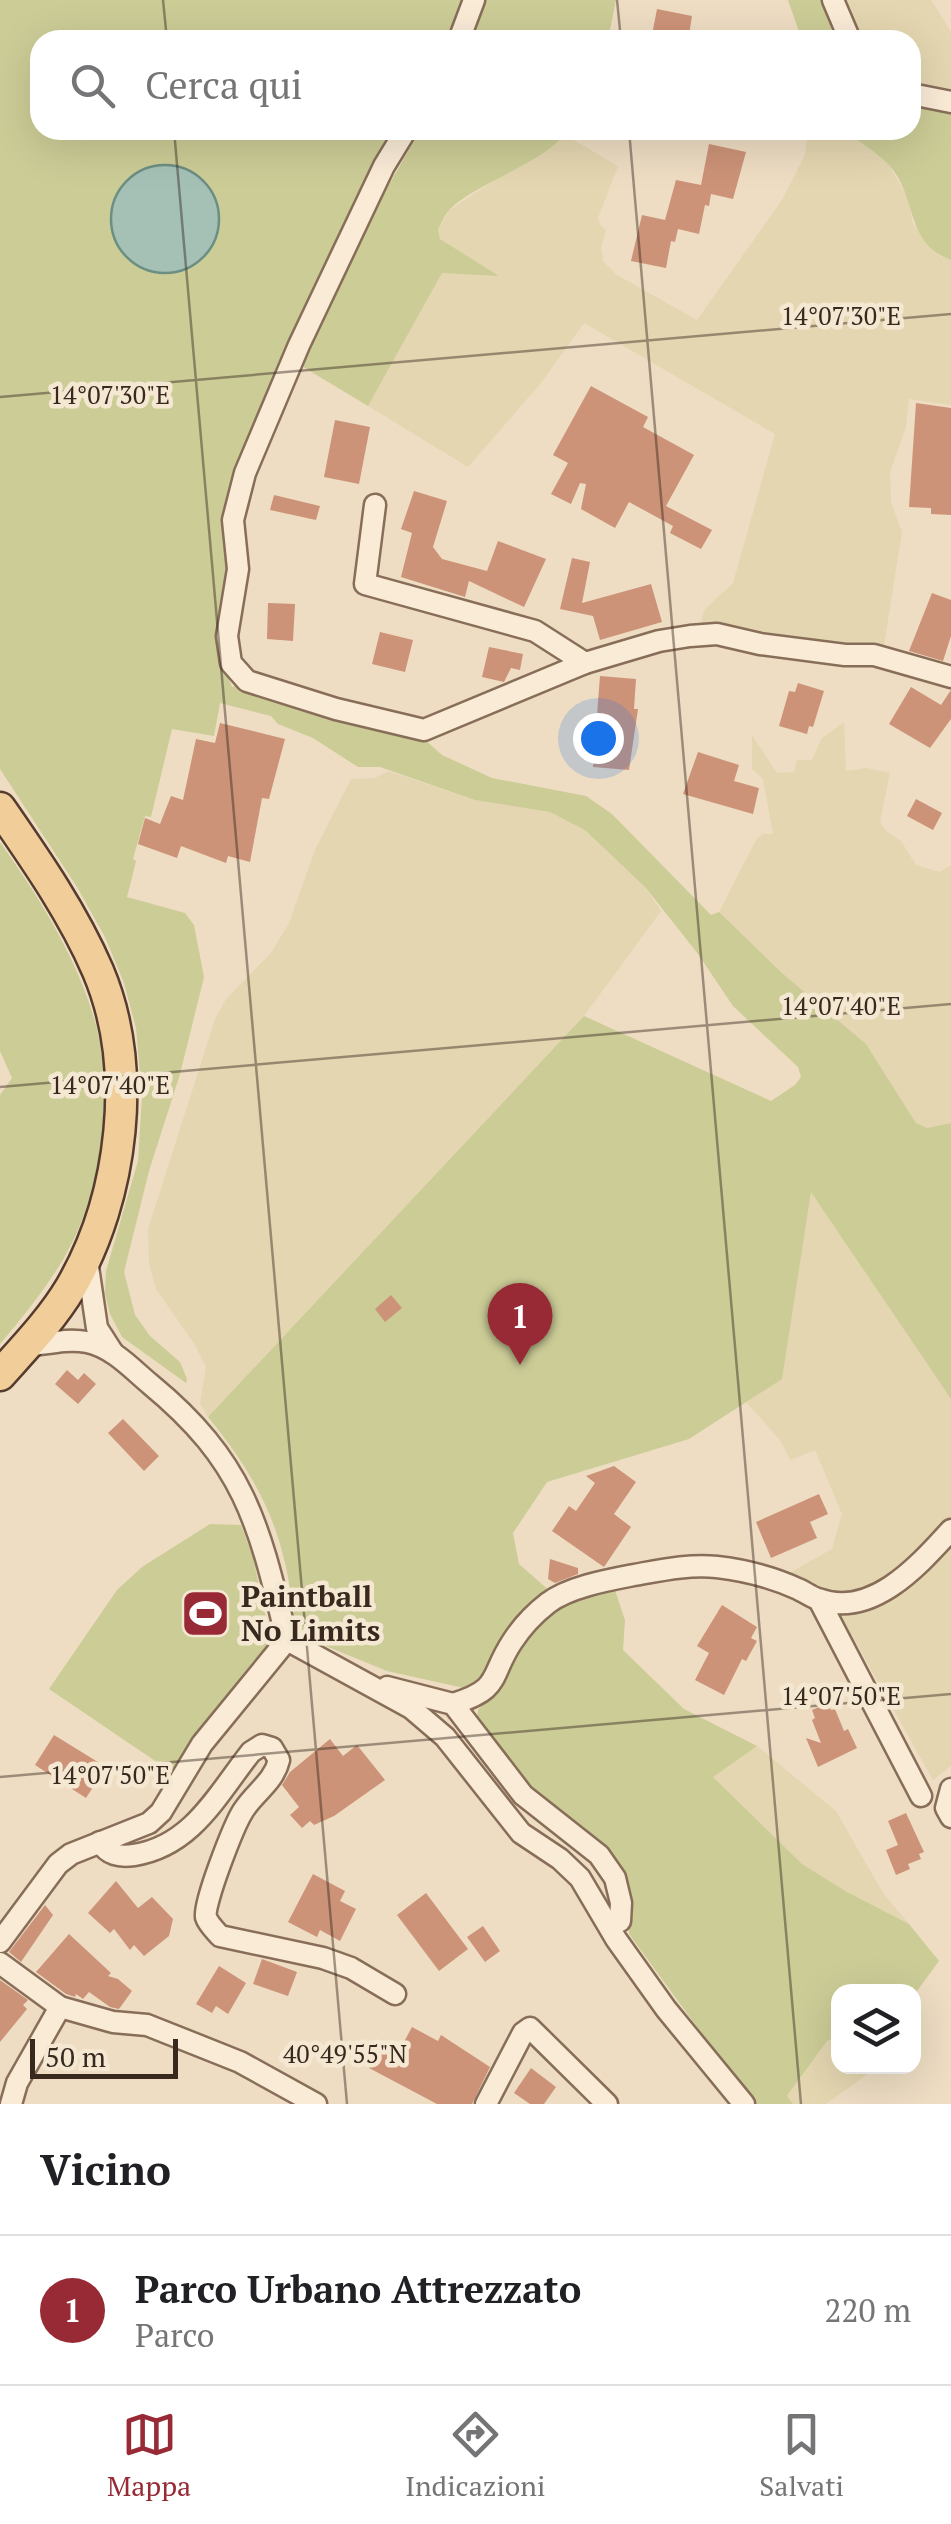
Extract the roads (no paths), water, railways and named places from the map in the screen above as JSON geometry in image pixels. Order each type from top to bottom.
[{"type":"main road","points":[[0,808],[53,887],[100,974],[119,1059],[120,1106],[115,1158],[101,1218],[86,1256],[57,1307],[0,1375]]},
{"type":"street","points":[[463,30],[474,0]]},
{"type":"street","points":[[833,0],[846,30]]},
{"type":"street","points":[[921,96],[951,102]]},
{"type":"street","points":[[400,140],[299,345],[244,474],[233,520],[238,569],[228,636],[232,663],[248,681],[336,709],[424,730],[585,663],[659,641],[718,634],[760,644],[874,655],[951,677]]},
{"type":"street","points":[[375,505],[365,584],[535,630],[585,663]]},
{"type":"street","points":[[86,1256],[93,1335]]},
{"type":"street","points":[[57,1307],[178,1408],[216,1449],[242,1489],[262,1538],[287,1640],[412,1708],[445,1737],[520,1834],[560,1859],[580,1878],[616,1939],[666,2010],[744,2104]]},
{"type":"street","points":[[26,1346],[93,1335]]},
{"type":"street","points":[[365,1684],[453,1704],[473,1698],[498,1675],[511,1643],[552,1600],[628,1576],[679,1567],[716,1567],[795,1587],[819,1600],[842,1603],[864,1599],[890,1588],[918,1567],[951,1530]]},
{"type":"street","points":[[819,1600],[922,1796]]},
{"type":"street","points":[[0,1942],[58,1864],[71,1854],[150,1823],[202,1744],[287,1640]]},
{"type":"street","points":[[453,1704],[523,1796],[599,1855],[615,1878],[621,1903],[620,1920]]},
{"type":"street","points":[[100,1842],[106,1852],[127,1856],[161,1850],[186,1834],[252,1752],[262,1745],[272,1748],[279,1760],[276,1772],[242,1812],[204,1914],[220,1936],[324,1958],[351,1968],[395,1994]]},
{"type":"street","points":[[951,1790],[946,1808],[951,1817]]},
{"type":"street","points":[[0,1963],[60,2007],[112,2022],[147,2024],[240,2062],[316,2104]]},
{"type":"street","points":[[11,2104],[16,2083],[60,2007]]},
{"type":"street","points":[[486,2104],[523,2033],[530,2028],[607,2104]]},
{"type":"place","name":"Parco Urbano Attrezzato","points":[[520,1365]]},
{"type":"place","name":"Paintball No Limits","points":[[206,1614]]}]
